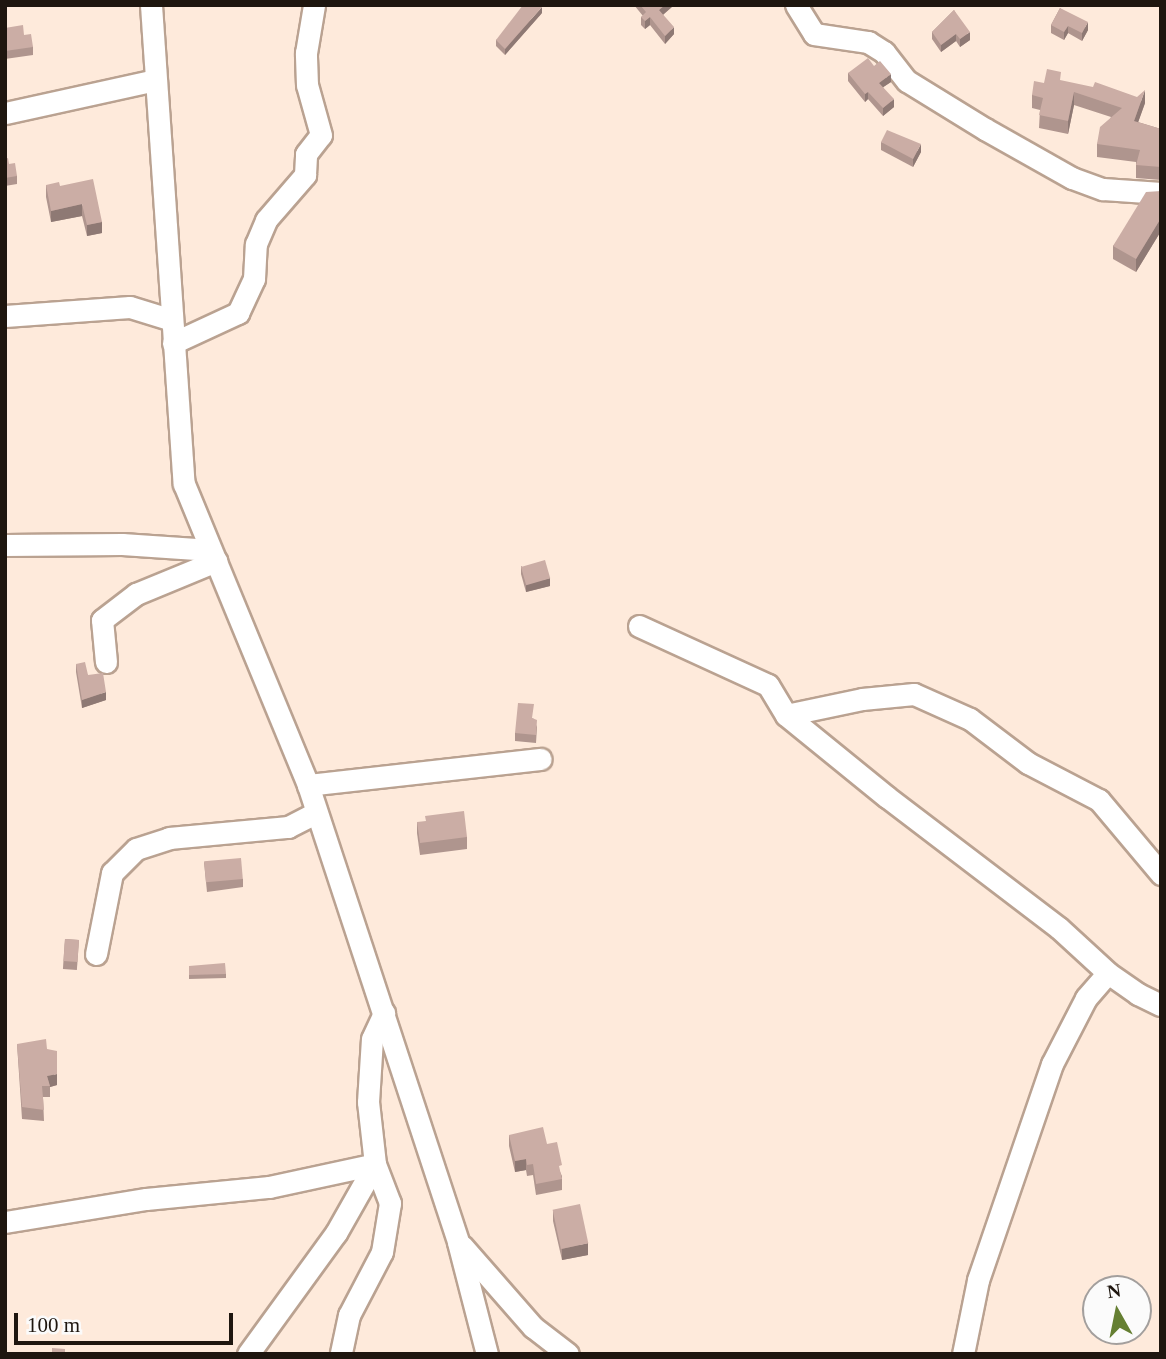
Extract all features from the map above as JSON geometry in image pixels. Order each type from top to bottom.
[{"type":"street","points":[[151,5],[184,484],[308,785],[458,1242],[486,1354]]},
{"type":"street","points":[[173,343],[237,313],[254,279],[256,244],[266,220],[305,175],[306,154],[321,135],[307,85],[306,53],[314,5]]},
{"type":"street","points":[[796,5],[814,34],[868,42],[884,52],[907,81],[985,130],[1072,178],[1103,189],[1161,193]]},
{"type":"street","points":[[5,113],[155,80]]},
{"type":"street","points":[[5,316],[131,307],[172,320]]},
{"type":"street","points":[[5,545],[109,544],[213,556]]},
{"type":"street","points":[[106,662],[102,620],[136,594],[213,556]]},
{"type":"street","points":[[639,626],[768,685],[786,715],[958,853],[1059,928],[1108,973],[1138,994],[1161,1005]]},
{"type":"street","points":[[786,715],[862,699],[914,694],[970,719],[1028,763],[1099,800],[1161,874]]},
{"type":"street","points":[[308,785],[541,759]]},
{"type":"street","points":[[96,954],[112,873],[136,849],[169,838],[288,827],[316,813]]},
{"type":"street","points":[[963,1354],[978,1280],[1052,1064],[1086,998],[1108,973]]},
{"type":"street","points":[[341,1354],[349,1315],[382,1252],[390,1203],[375,1164],[368,1102],[372,1039],[384,1013]]},
{"type":"street","points":[[5,1222],[146,1199],[269,1187],[375,1164]]},
{"type":"street","points":[[248,1354],[336,1233],[375,1164]]},
{"type":"street","points":[[458,1242],[533,1327],[568,1354]]},
{"type":"building","points":[[523,5],[542,7],[505,49],[496,40]]},
{"type":"building","points":[[640,5],[665,5],[659,10],[674,27],[665,36],[650,17],[645,21],[641,17],[646,12]]},
{"type":"building","points":[[1060,8],[1088,22],[1082,33],[1068,26],[1064,32],[1051,25]]},
{"type":"building","points":[[954,10],[970,32],[960,39],[956,34],[941,45],[932,32]]},
{"type":"building","points":[[23,25],[24,35],[31,34],[33,47],[5,51],[5,28]]},
{"type":"building","points":[[868,58],[874,66],[880,61],[891,74],[879,83],[894,99],[883,108],[868,92],[865,94],[848,73]]},
{"type":"building","points":[[1047,69],[1061,72],[1060,80],[1093,87],[1095,82],[1137,97],[1145,90],[1134,121],[1161,129],[1161,167],[1136,165],[1140,150],[1097,144],[1100,127],[1122,108],[1074,92],[1068,121],[1039,115],[1043,98],[1032,95],[1034,81],[1044,83]]},
{"type":"building","points":[[887,130],[921,144],[913,159],[881,142]]},
{"type":"building","points":[[8,158],[9,164],[15,163],[17,176],[5,178],[5,159]]},
{"type":"building","points":[[93,179],[102,222],[87,225],[82,204],[51,211],[46,185],[59,182],[60,186]]},
{"type":"building","points":[[1161,191],[1161,218],[1136,259],[1113,246],[1146,192]]},
{"type":"building","points":[[545,560],[550,578],[526,585],[521,567]]},
{"type":"building","points":[[85,662],[88,675],[103,673],[106,692],[82,700],[76,664]]},
{"type":"building","points":[[518,703],[534,704],[532,718],[537,720],[536,735],[515,733]]},
{"type":"building","points":[[464,811],[467,837],[420,843],[417,822],[426,821],[425,816]]},
{"type":"building","points":[[241,858],[243,879],[206,882],[204,861]]},
{"type":"building","points":[[65,939],[79,940],[77,962],[63,961]]},
{"type":"building","points":[[225,963],[226,974],[189,975],[189,966]]},
{"type":"building","points":[[46,1039],[47,1049],[57,1051],[57,1074],[47,1076],[50,1086],[42,1086],[44,1110],[22,1107],[17,1044]]},
{"type":"building","points":[[543,1127],[547,1144],[557,1142],[562,1179],[536,1184],[533,1164],[527,1165],[526,1159],[515,1161],[509,1135]]},
{"type":"building","points":[[580,1204],[588,1243],[561,1249],[553,1210]]},
{"type":"building","points":[[52,1348],[65,1349],[65,1354],[52,1354]]}]
